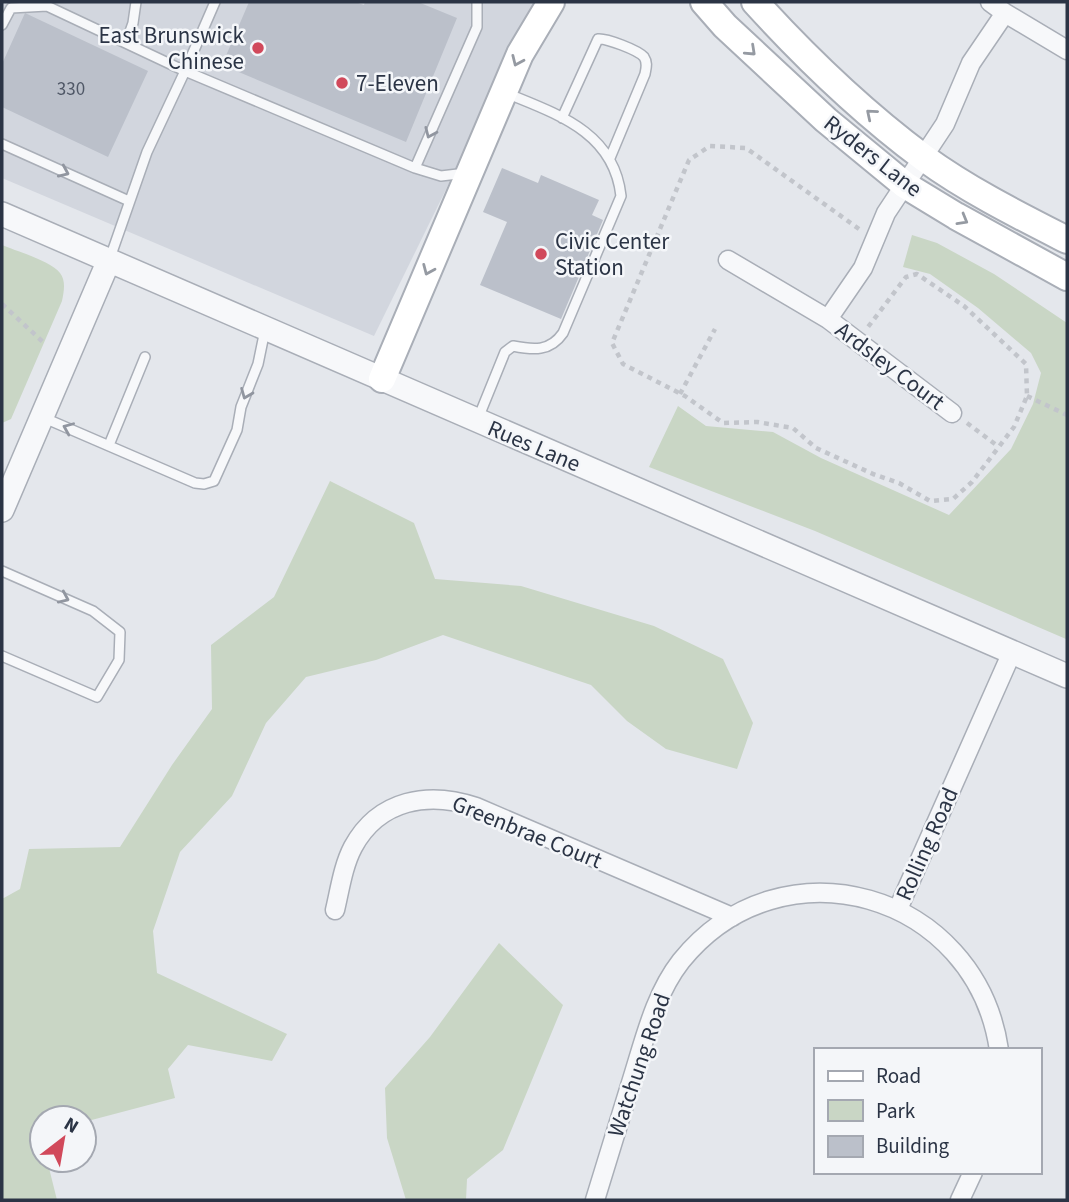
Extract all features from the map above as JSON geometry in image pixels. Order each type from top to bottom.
[{"type":"main road","points":[[382,379],[520,54],[551,2]]},
{"type":"main road","name":"Ryders Lane","points":[[704,2],[725,26],[826,120],[905,185],[979,229],[1067,276]]},
{"type":"main road","name":"Ryders Lane","points":[[755,2],[800,51],[924,158],[974,191],[1067,240]]},
{"type":"street","points":[[990,2],[1067,50]]},
{"type":"street","name":"Ardsley Court","points":[[828,319],[863,268],[886,213],[945,124],[971,62],[1005,13]]},
{"type":"street","name":"Rues Lane","points":[[2,214],[1067,676]]},
{"type":"street","points":[[2,510],[109,260]]},
{"type":"street","name":"Ardsley Court","points":[[728,260],[828,319],[952,412]]},
{"type":"street","name":"Rolling Road","points":[[998,1048],[986,1002],[968,969],[944,941],[898,909],[1012,652]]},
{"type":"street","name":"Greenbrae Court","points":[[335,910],[346,864],[353,846],[365,830],[396,807],[414,800],[434,798],[453,799],[476,807],[732,917]]},
{"type":"street","name":"Watchung Road","points":[[594,1200],[660,996],[691,949],[732,917],[770,900],[807,893],[853,895],[898,909]]},
{"type":"street","points":[[960,1200],[972,1174]]},
{"type":"lane","points":[[126,43],[136,2]]},
{"type":"lane","points":[[109,260],[147,152],[215,2]]},
{"type":"lane","points":[[415,168],[477,27],[477,2]]},
{"type":"lane","points":[[2,25],[11,8],[47,6],[185,71],[415,168],[441,176],[470,173]]},
{"type":"lane","points":[[562,118],[598,39],[608,39],[642,55],[646,63],[645,74],[610,159]]},
{"type":"lane","points":[[477,421],[505,352],[513,346],[534,350],[548,347],[557,342],[563,333],[621,196],[619,178],[610,159],[580,127],[504,92]]},
{"type":"lane","points":[[2,144],[129,201]]},
{"type":"lane","points":[[42,417],[195,483],[214,481],[237,430],[241,407],[258,364],[266,328]]},
{"type":"lane","points":[[108,445],[145,357]]},
{"type":"lane","points":[[2,571],[93,611],[120,632],[119,660],[97,697],[2,656]]},
{"type":"path","points":[[2,304],[44,343]]},
{"type":"path","points":[[680,394],[715,329]]},
{"type":"path","points":[[1027,396],[1067,415]]},
{"type":"path","points":[[952,412],[999,447]]},
{"type":"shaded area","points":[[2,2],[538,2],[374,336],[2,178]]},
{"type":"green space","points":[[912,235],[937,243],[994,274],[1067,323],[1066,639],[815,531],[649,467],[678,406],[706,426],[773,432],[821,458],[949,515],[1011,449],[1033,404],[1041,373],[1031,353],[978,308],[930,274],[903,267]]},
{"type":"green space","points":[[2,245],[41,260],[55,269],[62,276],[64,286],[62,301],[11,419],[2,423]]},
{"type":"green space","points":[[330,481],[414,523],[435,579],[521,586],[654,626],[723,659],[753,723],[737,769],[666,749],[627,721],[591,685],[443,635],[376,660],[306,677],[266,723],[232,796],[180,852],[153,931],[157,973],[287,1034],[272,1061],[188,1045],[168,1069],[175,1098],[98,1118],[98,1104],[28,1104],[28,1174],[50,1174],[57,1200],[2,1200],[2,899],[20,889],[29,849],[120,847],[172,765],[212,709],[211,645],[274,597]]},
{"type":"green space","points":[[499,943],[563,1005],[503,1150],[467,1179],[466,1200],[406,1200],[387,1138],[385,1088],[430,1037]]},
{"type":"building","points":[[249,2],[355,2],[364,5],[365,2],[418,2],[457,18],[406,142],[222,65]]},
{"type":"building","points":[[25,13],[148,71],[108,157],[2,107],[2,64]]},
{"type":"building","name":"Civic Center Station","points":[[502,168],[538,183],[541,175],[599,200],[592,215],[603,220],[561,319],[480,285],[507,222],[483,212]]},
{"type":"place","name":"East Brunswick Chinese","points":[[258,48]]},
{"type":"place","name":"7-Eleven","points":[[342,83]]},
{"type":"place","name":"Civic Center Station","points":[[541,254]]}]
